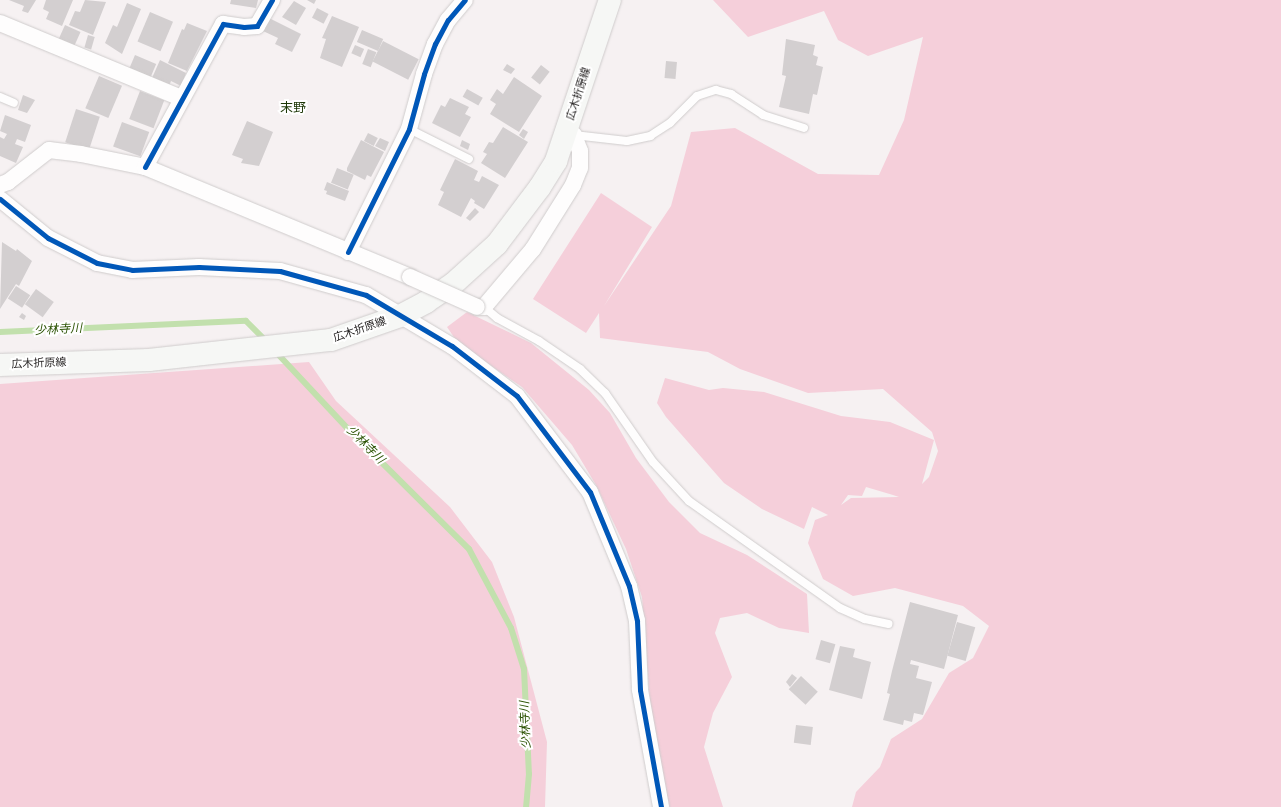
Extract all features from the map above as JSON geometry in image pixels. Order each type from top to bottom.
[{"type":"main road","name":"広木折原線","points":[[0,366],[149,360],[263,349],[331,340],[400,316],[453,284],[496,244],[540,187],[571,134],[610,0]]},
{"type":"street","points":[[145,167],[181,98],[223,24],[244,27],[257,26],[272,0]]},
{"type":"street","points":[[348,252],[409,128],[424,74],[435,44],[448,20],[465,0]]},
{"type":"street","points":[[0,23],[181,98]]},
{"type":"street","points":[[0,184],[8,182],[49,150],[81,154],[145,167],[480,307],[532,249],[573,184],[580,168],[580,151],[571,134]]},
{"type":"street","points":[[0,199],[48,238],[97,263],[132,270],[199,267],[280,270],[366,295],[452,346],[517,396],[590,492],[628,586],[637,621],[640,690],[661,807]]},
{"type":"lane","points":[[571,134],[627,141],[650,136],[670,123],[697,96],[716,90],[731,94],[763,115],[804,128]]},
{"type":"lane","points":[[0,97],[14,102]]},
{"type":"lane","points":[[409,128],[469,158]]},
{"type":"lane","points":[[480,307],[539,341],[574,365],[605,393],[653,462],[689,501],[840,608],[865,619],[888,624]]},
{"type":"shaded area","points":[[713,0],[1281,0],[1281,807],[852,807],[856,792],[880,767],[891,739],[922,719],[949,673],[973,658],[989,626],[963,606],[895,588],[853,596],[823,579],[808,543],[815,520],[828,515],[812,507],[804,529],[762,509],[724,483],[666,417],[657,403],[665,378],[709,390],[723,388],[764,392],[841,416],[890,422],[934,440],[922,484],[929,477],[938,451],[932,432],[883,389],[808,393],[740,369],[708,352],[600,338],[599,313],[586,333],[533,299],[601,193],[652,227],[604,306],[671,206],[691,132],[735,128],[818,174],[879,175],[904,120],[923,37],[868,56],[838,40],[824,11],[748,37]],"holes":[[[866,487],[899,497],[851,498],[841,505],[848,495],[862,496]]]},
{"type":"shaded area","points":[[467,312],[531,343],[589,390],[610,413],[636,458],[669,502],[700,533],[747,555],[807,594],[809,633],[779,628],[747,613],[720,618],[715,633],[732,677],[713,713],[704,747],[723,807],[666,807],[653,742],[642,597],[626,549],[596,485],[572,445],[522,387],[458,343],[447,327]]},
{"type":"shaded area","points":[[309,362],[336,401],[450,507],[492,562],[514,617],[547,742],[545,807],[0,807],[0,384]]},
{"type":"building","points":[[9,0],[36,0],[28,13],[22,11],[24,6]]},
{"type":"building","points":[[46,0],[73,0],[62,26],[46,19],[49,12],[43,9]]},
{"type":"building","points":[[85,0],[106,2],[93,35],[69,25],[75,11],[80,12]]},
{"type":"building","points":[[231,0],[258,0],[256,8],[230,4]]},
{"type":"building","points":[[307,0],[316,0],[314,4]]},
{"type":"building","points":[[294,1],[306,8],[296,25],[282,17]]},
{"type":"building","points":[[127,3],[141,9],[122,54],[105,43],[113,25],[117,27]]},
{"type":"building","points":[[317,8],[329,14],[324,24],[312,18]]},
{"type":"building","points":[[150,12],[173,22],[161,51],[137,41]]},
{"type":"building","points":[[332,16],[359,27],[342,67],[320,58],[326,39],[322,38]]},
{"type":"building","points":[[269,18],[301,34],[292,52],[275,44],[278,38],[263,31]]},
{"type":"building","points":[[187,23],[207,31],[187,71],[168,63],[182,29],[184,30]]},
{"type":"building","points":[[65,25],[81,32],[74,47],[58,40]]},
{"type":"building","points":[[362,30],[383,39],[378,51],[357,42]]},
{"type":"building","points":[[88,35],[95,37],[91,49],[84,47]]},
{"type":"building","points":[[786,39],[815,45],[813,55],[818,57],[816,65],[823,67],[817,95],[813,94],[809,114],[779,107],[786,76],[782,75]]},
{"type":"building","points":[[383,41],[419,59],[408,80],[373,61]]},
{"type":"building","points":[[355,45],[364,49],[360,57],[351,53]]},
{"type":"building","points":[[368,49],[376,52],[371,67],[362,64]]},
{"type":"building","points":[[135,55],[156,64],[150,80],[128,71]]},
{"type":"building","points":[[160,60],[186,73],[181,86],[171,81],[169,86],[152,78]]},
{"type":"building","points":[[666,61],[677,62],[675,79],[665,78]]},
{"type":"building","points":[[507,64],[515,69],[511,74],[503,70]]},
{"type":"building","points":[[541,65],[550,72],[540,84],[531,78]]},
{"type":"building","points":[[99,76],[122,86],[108,118],[85,108]]},
{"type":"building","points":[[514,77],[542,96],[519,132],[490,114],[496,104],[490,100],[497,89],[503,94]]},
{"type":"building","points":[[467,89],[483,98],[478,106],[463,97]]},
{"type":"building","points":[[140,91],[164,100],[154,128],[129,119]]},
{"type":"building","points":[[23,95],[35,100],[27,113],[18,110]]},
{"type":"building","points":[[450,98],[469,107],[465,114],[471,117],[460,137],[432,123],[441,105],[445,107]]},
{"type":"building","points":[[76,109],[100,117],[89,150],[65,142]]},
{"type":"building","points":[[5,115],[31,125],[25,142],[17,139],[15,144],[23,147],[16,163],[0,156],[0,137],[4,139],[7,134],[0,131]]},
{"type":"building","points":[[247,121],[273,132],[259,166],[241,163],[243,159],[232,155]]},
{"type":"building","points":[[122,122],[149,132],[140,156],[113,146]]},
{"type":"building","points":[[503,127],[528,142],[505,178],[481,163],[487,154],[483,152],[489,142],[493,143]]},
{"type":"building","points":[[523,129],[528,132],[524,139],[519,135]]},
{"type":"building","points":[[368,133],[378,138],[374,146],[364,141]]},
{"type":"building","points":[[380,138],[389,142],[385,151],[375,146]]},
{"type":"building","points":[[361,140],[384,152],[371,177],[367,175],[365,180],[347,171],[347,168]]},
{"type":"building","points":[[462,140],[470,144],[468,150],[460,146]]},
{"type":"building","points":[[455,159],[478,171],[474,180],[479,182],[482,176],[499,185],[484,209],[474,203],[475,201],[471,198],[461,217],[438,205],[444,192],[440,190]]},
{"type":"building","points":[[337,168],[354,175],[348,190],[331,183]]},
{"type":"building","points":[[327,182],[349,191],[345,201],[326,194],[327,191],[324,190]]},
{"type":"building","points":[[475,208],[479,212],[470,221],[466,218]]},
{"type":"building","points":[[2,242],[16,251],[17,249],[32,261],[19,286],[16,284],[0,309]]},
{"type":"building","points":[[16,286],[30,295],[22,308],[8,299]]},
{"type":"building","points":[[36,289],[54,302],[43,317],[25,304]]},
{"type":"building","points":[[22,313],[26,316],[24,320],[19,317]]},
{"type":"building","points":[[910,602],[958,615],[944,669],[911,660],[910,664],[919,666],[916,678],[932,682],[923,715],[914,713],[912,722],[904,720],[903,725],[883,720],[890,694],[887,693],[892,671]]},
{"type":"building","points":[[957,622],[975,627],[966,661],[947,656]]},
{"type":"building","points":[[821,640],[835,644],[830,663],[815,659]]},
{"type":"building","points":[[840,646],[855,649],[853,657],[871,662],[862,699],[829,690]]},
{"type":"building","points":[[792,674],[797,678],[790,687],[786,682]]},
{"type":"building","points":[[801,676],[818,692],[806,705],[789,689]]},
{"type":"building","points":[[796,725],[813,727],[811,745],[794,743]]},
{"type":"waterway","name":"少林寺川","points":[[0,332],[246,321],[266,341]]},
{"type":"waterway","name":"少林寺川","points":[[275,351],[347,428],[469,549],[511,628],[524,669],[529,774],[526,807]]},
{"type":"cycle path","points":[[145,167],[223,24],[244,27],[257,26],[272,0]]},
{"type":"cycle path","points":[[348,252],[409,129],[424,74],[435,44],[448,20],[465,0]]},
{"type":"cycle path","points":[[0,199],[48,238],[97,263],[132,270],[199,267],[280,271],[366,295],[452,346],[517,396],[590,492],[629,586],[637,621],[640,690],[661,807]]},
{"type":"district","name":"末野","points":[[293,108]]}]
